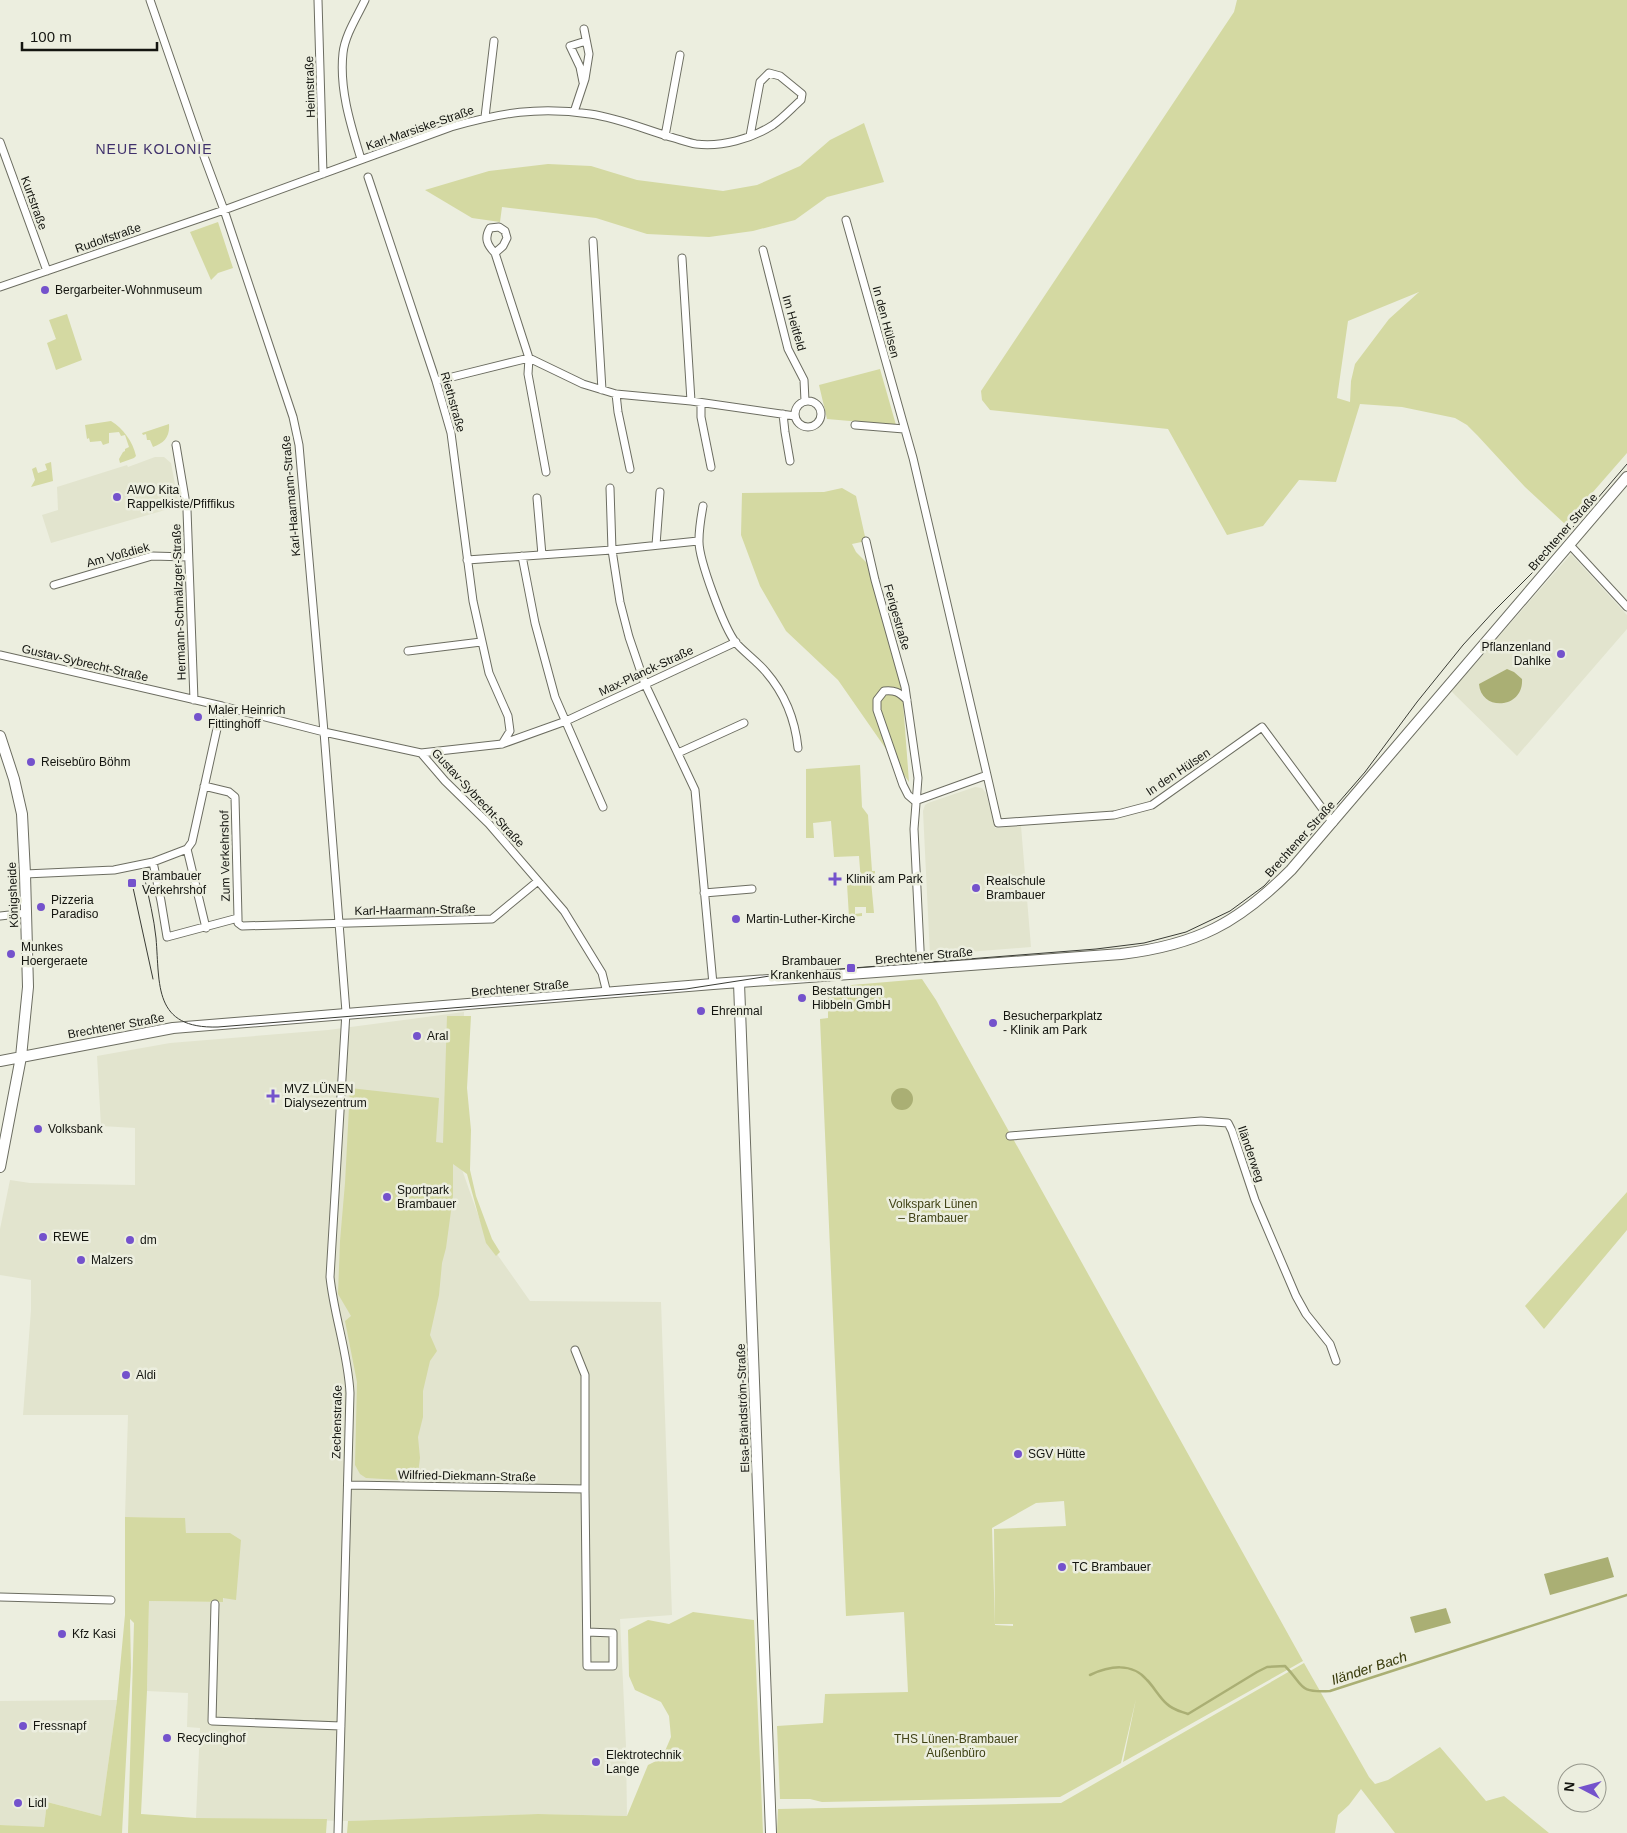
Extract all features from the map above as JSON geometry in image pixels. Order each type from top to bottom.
[{"type":"main road","name":"Brechtener Straße","points":[[0,1061],[173,1028],[713,984],[1121,954],[1159,948],[1193,938],[1225,924],[1246,911],[1291,870],[1627,477]]},
{"type":"main road","name":"Königsheide","points":[[0,736],[18,796],[22,822],[27,913],[28,987],[22,1057],[0,1166]]},
{"type":"main road","name":"Elsa-Brändström-Straße","points":[[739,983],[771,1833]]},
{"type":"street","name":"Karl-Haarmann-Straße","points":[[150,0],[224,210],[297,432],[324,732],[346,1014]]},
{"type":"street","name":"Heimstraße","points":[[318,0],[323,174]]},
{"type":"street","points":[[224,210],[361,159],[346,101],[343,53],[348,34],[365,0]]},
{"type":"street","points":[[574,112],[583,84],[589,54],[584,29]]},
{"type":"street","name":"Karl-Marsiske-Straße","points":[[486,117],[494,41]]},
{"type":"street","points":[[583,84],[580,67],[570,46],[586,41]]},
{"type":"street","points":[[665,136],[680,55]]},
{"type":"street","name":"Karl-Marsiske-Straße","points":[[361,159],[451,127],[486,117],[531,110],[591,114],[696,144],[731,142],[750,136],[773,125],[801,100],[802,94],[780,76],[769,73],[760,82],[750,136]]},
{"type":"street","name":"Kurtstraße","points":[[0,142],[47,271]]},
{"type":"street","name":"Riethstraße","points":[[368,177],[436,381],[451,433],[472,601],[489,673],[508,716],[510,731],[502,744]]},
{"type":"street","name":"Rudolfstraße","points":[[0,287],[224,210]]},
{"type":"street","name":"In den Hülsen","points":[[846,220],[913,458],[998,823],[1114,815],[1152,805],[1262,727],[1332,823]]},
{"type":"street","points":[[593,241],[602,390]]},
{"type":"street","name":"Im Heitfeld","points":[[763,250],[788,349],[804,380],[805,401]]},
{"type":"street","points":[[495,253],[529,358],[528,374],[546,472]]},
{"type":"street","points":[[682,258],[691,401]]},
{"type":"street","points":[[436,381],[529,358],[583,384],[616,394],[701,402],[795,416]]},
{"type":"street","points":[[616,394],[630,469]]},
{"type":"street","points":[[805,401],[814,402],[819,408],[820,416],[818,422],[811,427],[802,426],[798,423],[795,416],[796,408],[805,401]]},
{"type":"street","points":[[701,402],[701,417],[711,467]]},
{"type":"street","points":[[783,414],[790,461]]},
{"type":"street","points":[[855,425],[904,429]]},
{"type":"street","name":"Hermann-Schmälzger-Straße","points":[[176,445],[187,510],[194,700]]},
{"type":"street","points":[[610,488],[612,550],[620,602],[645,684],[694,790],[713,984]]},
{"type":"street","points":[[656,546],[660,492]]},
{"type":"street","points":[[537,498],[542,555]]},
{"type":"street","points":[[703,506],[698,541],[709,582],[726,626],[736,642],[767,672],[788,705],[796,728],[798,748]]},
{"type":"street","name":"Ferigestraße","points":[[866,540],[875,580],[905,687],[918,778],[914,829],[921,969]]},
{"type":"street","points":[[467,560],[612,550],[698,541]]},
{"type":"street","points":[[1569,544],[1627,607]]},
{"type":"street","name":"Am Voßdiek","points":[[54,585],[152,556],[188,557]]},
{"type":"street","points":[[522,556],[535,623],[554,696],[603,806]]},
{"type":"street","points":[[408,651],[481,642]]},
{"type":"street","name":"Max-Planck-Straße","points":[[421,753],[502,744],[566,721],[736,642]]},
{"type":"street","name":"Gustav-Sybrecht-Straße","points":[[0,655],[222,706],[324,732],[421,753],[445,781],[489,824],[564,912],[602,973],[608,993]]},
{"type":"street","points":[[907,700],[899,692],[884,690],[877,700],[880,722],[908,795],[915,801],[987,775]]},
{"type":"street","name":"Zum Verkehrshof","points":[[206,928],[187,849],[192,842],[222,706]]},
{"type":"street","points":[[678,753],[744,723]]},
{"type":"street","name":"Zum Verkehrshof","points":[[204,786],[229,792],[235,797],[238,923],[242,926]]},
{"type":"street","points":[[25,874],[114,870],[153,862],[187,849]]},
{"type":"street","name":"Zum Verkehrshof","points":[[153,862],[166,937],[206,928],[238,918]]},
{"type":"street","name":"Karl-Haarmann-Straße","points":[[242,926],[492,919],[538,881]]},
{"type":"street","points":[[704,893],[752,888]]},
{"type":"street","points":[[0,916],[27,913]]},
{"type":"street","name":"Zechenstraße","points":[[338,1833],[348,1485],[349,1374],[330,1277],[346,1014]]},
{"type":"street","name":"Iländerweg","points":[[1010,1136],[1201,1121],[1228,1123],[1240,1152],[1255,1200],[1296,1296],[1306,1314],[1330,1344],[1336,1361]]},
{"type":"street","points":[[575,1350],[585,1375],[587,1666],[613,1666],[613,1633],[587,1632]]},
{"type":"street","name":"Wilfried-Diekmann-Straße","points":[[348,1485],[585,1489]]},
{"type":"street","points":[[0,1597],[111,1600]]},
{"type":"street","points":[[215,1604],[212,1721],[341,1726]]},
{"type":"shaded area","name":"AWO Kita Rappelkiste/Pfiffikus","points":[[155,457],[164,457],[171,463],[179,506],[51,543],[42,515],[58,510],[57,487],[127,465],[128,467]]},
{"type":"shaded area","points":[[1571,554],[1627,615],[1627,629],[1517,756],[1451,691]]},
{"type":"shaded area","points":[[1507,669],[1522,679],[1521,689],[1510,701],[1494,703],[1482,693],[1479,684]]},
{"type":"shaded area","name":"Realschule Brambauer","points":[[975,787],[982,788],[986,793],[995,828],[1021,826],[1031,947],[930,955],[923,811],[928,803]]},
{"type":"shaded area","points":[[464,1012],[460,1164],[487,1240],[530,1301],[661,1302],[672,1615],[620,1619],[627,1816],[538,1814],[348,1821],[196,1818],[200,1728],[187,1727],[188,1693],[147,1691],[149,1601],[223,1602],[230,1533],[186,1533],[184,1518],[125,1517],[128,1415],[23,1415],[31,1310],[31,1280],[0,1275],[0,1229],[10,1180],[30,1183],[135,1185],[135,1128],[101,1126],[97,1056],[170,1043],[328,1030]]},
{"type":"shaded area","points":[[898,1088],[906,1088],[913,1095],[913,1103],[906,1110],[898,1110],[891,1103],[891,1095]]},
{"type":"shaded area","points":[[1608,1557],[1614,1577],[1550,1595],[1544,1574]]},
{"type":"shaded area","points":[[1446,1608],[1451,1623],[1415,1633],[1410,1617]]},
{"type":"shaded area","points":[[117,1700],[101,1816],[47,1802],[44,1828],[0,1825],[0,1701]]},
{"type":"green space","points":[[1237,0],[1627,0],[1627,453],[1565,524],[1525,487],[1467,425],[1455,418],[1402,407],[1360,404],[1336,482],[1299,480],[1263,526],[1227,535],[1168,429],[990,410],[982,400],[981,391],[1234,12]],"holes":[[[1419,292],[1389,319],[1355,364],[1351,381],[1350,402],[1337,398],[1348,321]]]},
{"type":"green space","points":[[864,123],[884,182],[827,197],[795,220],[753,231],[709,237],[647,234],[596,218],[502,207],[500,222],[472,218],[425,190],[489,171],[548,164],[591,166],[637,180],[723,191],[757,185],[800,166],[830,140]]},
{"type":"green space","points":[[218,222],[233,268],[218,273],[211,280],[190,232]]},
{"type":"green space","points":[[67,314],[82,360],[56,370],[47,343],[56,339],[49,320]]},
{"type":"green space","points":[[880,369],[896,425],[827,419],[819,385]]},
{"type":"green space","points":[[111,421],[120,427],[130,441],[135,451],[136,456],[134,458],[120,463],[119,459],[125,449],[129,447],[125,435],[121,436],[119,432],[109,433],[109,443],[103,445],[101,441],[90,442],[89,438],[87,439],[85,425]]},
{"type":"green space","points":[[169,424],[166,439],[153,447],[150,440],[147,440],[146,434],[143,435],[142,433]]},
{"type":"green space","points":[[51,462],[53,481],[31,487],[35,480],[32,469],[36,467],[38,473],[47,470],[45,464]]},
{"type":"green space","points":[[842,488],[856,496],[866,541],[852,544],[856,552],[869,565],[902,689],[909,782],[838,680],[786,631],[760,586],[741,535],[742,493],[824,492]]},
{"type":"green space","points":[[860,765],[862,807],[868,815],[872,871],[875,871],[875,880],[871,881],[874,913],[866,913],[866,907],[855,907],[855,914],[862,913],[862,916],[849,917],[847,884],[861,882],[859,856],[834,857],[831,821],[813,823],[814,838],[806,838],[806,769]]},
{"type":"green space","points":[[922,979],[936,1000],[1303,1661],[1123,1762],[1136,1699],[1121,1763],[1060,1797],[822,1802],[810,1799],[780,1799],[777,1726],[823,1723],[825,1694],[908,1692],[904,1612],[846,1616],[820,1019],[828,1018],[828,987]],"holes":[[[1064,1501],[1066,1526],[994,1529],[995,1624],[1013,1624],[1013,1626],[995,1625],[992,1528],[1036,1503]]]},
{"type":"green space","points":[[447,1016],[471,1016],[467,1088],[471,1130],[470,1170],[476,1196],[492,1239],[500,1252],[496,1256],[486,1243],[467,1174],[453,1164],[453,1196],[446,1248],[442,1263],[439,1295],[430,1335],[437,1351],[430,1361],[423,1391],[423,1417],[418,1437],[420,1458],[417,1481],[366,1478],[360,1474],[355,1465],[357,1382],[345,1321],[351,1316],[338,1294],[350,1088],[439,1098],[436,1142],[443,1143]]},
{"type":"green space","points":[[1627,1192],[1627,1230],[1544,1329],[1525,1306]]},
{"type":"green space","points":[[125,1517],[185,1518],[186,1533],[230,1533],[241,1540],[236,1600],[223,1598],[223,1602],[149,1601],[141,1814],[196,1818],[327,1819],[326,1833],[128,1833],[134,1623],[130,1619],[131,1668],[122,1833],[0,1833],[0,1825],[44,1827],[47,1802],[101,1816],[117,1700],[125,1615]]},
{"type":"green space","points":[[693,1612],[754,1620],[763,1833],[347,1833],[348,1821],[538,1814],[627,1816],[648,1765],[662,1758],[671,1737],[669,1716],[661,1702],[635,1690],[629,1676],[628,1630],[648,1620],[669,1624]]},
{"type":"green space","points":[[1304,1663],[1369,1777],[1375,1784],[1388,1780],[1440,1747],[1486,1801],[1504,1796],[1549,1833],[1395,1833],[1361,1789],[1349,1805],[1338,1815],[1335,1833],[777,1833],[778,1809],[1061,1803]]},
{"type":"waterway","name":"Iländer Bach","points":[[1090,1675],[1105,1669],[1120,1667],[1134,1670],[1147,1680],[1169,1706],[1188,1714],[1267,1667],[1285,1666],[1303,1687],[1312,1691],[1330,1691],[1627,1595]]},
{"type":"tram line","points":[[145,880],[154,923],[158,972],[164,1001],[171,1012],[181,1021],[197,1026],[218,1027],[686,989],[789,973],[1096,949],[1144,943],[1186,932],[1230,911],[1264,886],[1365,772],[1417,702],[1463,645],[1543,562],[1627,464]]},
{"type":"tram line","points":[[132,883],[153,979]]},
{"type":"place","name":"Bergarbeiter-Wohnmuseum","points":[[45,290]]},
{"type":"place","name":"AWO Kita Rappelkiste/Pfiffikus","points":[[117,497]]},
{"type":"place","name":"Pflanzenland Dahlke","points":[[1561,654]]},
{"type":"place","name":"Maler Heinrich Fittinghoff","points":[[198,717]]},
{"type":"place","name":"Reisebüro Böhm","points":[[31,762]]},
{"type":"place","name":"Klinik am Park","points":[[835,879]]},
{"type":"place","name":"Brambauer Verkehrshof","points":[[132,883]]},
{"type":"place","name":"Realschule Brambauer","points":[[976,888]]},
{"type":"place","name":"Pizzeria Paradiso","points":[[41,907]]},
{"type":"place","name":"Martin-Luther-Kirche","points":[[736,919]]},
{"type":"place","name":"Munkes Hoergeraete","points":[[11,954]]},
{"type":"place","name":"Brambauer Krankenhaus","points":[[851,968]]},
{"type":"place","name":"Bestattungen Hibbeln GmbH","points":[[802,998]]},
{"type":"place","name":"Ehrenmal","points":[[701,1011]]},
{"type":"place","name":"Besucherparkplatz - Klinik am Park","points":[[993,1023]]},
{"type":"place","name":"Aral","points":[[417,1036]]},
{"type":"place","name":"MVZ LÜNEN Dialysezentrum","points":[[273,1096]]},
{"type":"place","name":"Volksbank","points":[[38,1129]]},
{"type":"place","name":"Sportpark Brambauer","points":[[387,1197]]},
{"type":"place","name":"REWE","points":[[43,1237]]},
{"type":"place","name":"dm","points":[[130,1240]]},
{"type":"place","name":"Malzers","points":[[81,1260]]},
{"type":"place","name":"Aldi","points":[[126,1375]]},
{"type":"place","name":"SGV Hütte","points":[[1018,1454]]},
{"type":"place","name":"TC Brambauer","points":[[1062,1567]]},
{"type":"place","name":"Kfz Kasi","points":[[62,1634]]},
{"type":"place","name":"Fressnapf","points":[[23,1726]]},
{"type":"place","name":"Recyclinghof","points":[[167,1738]]},
{"type":"place","name":"Elektrotechnik Lange","points":[[596,1762]]},
{"type":"place","name":"Lidl","points":[[18,1803]]},
{"type":"district","name":"NEUE KOLONIE","points":[[154,149]]},
{"type":"park label","name":"Volkspark Lünen – Brambauer","points":[[933,1211]]},
{"type":"park label","name":"THS Lünen-Brambauer Außenbüro","points":[[956,1746]]}]
